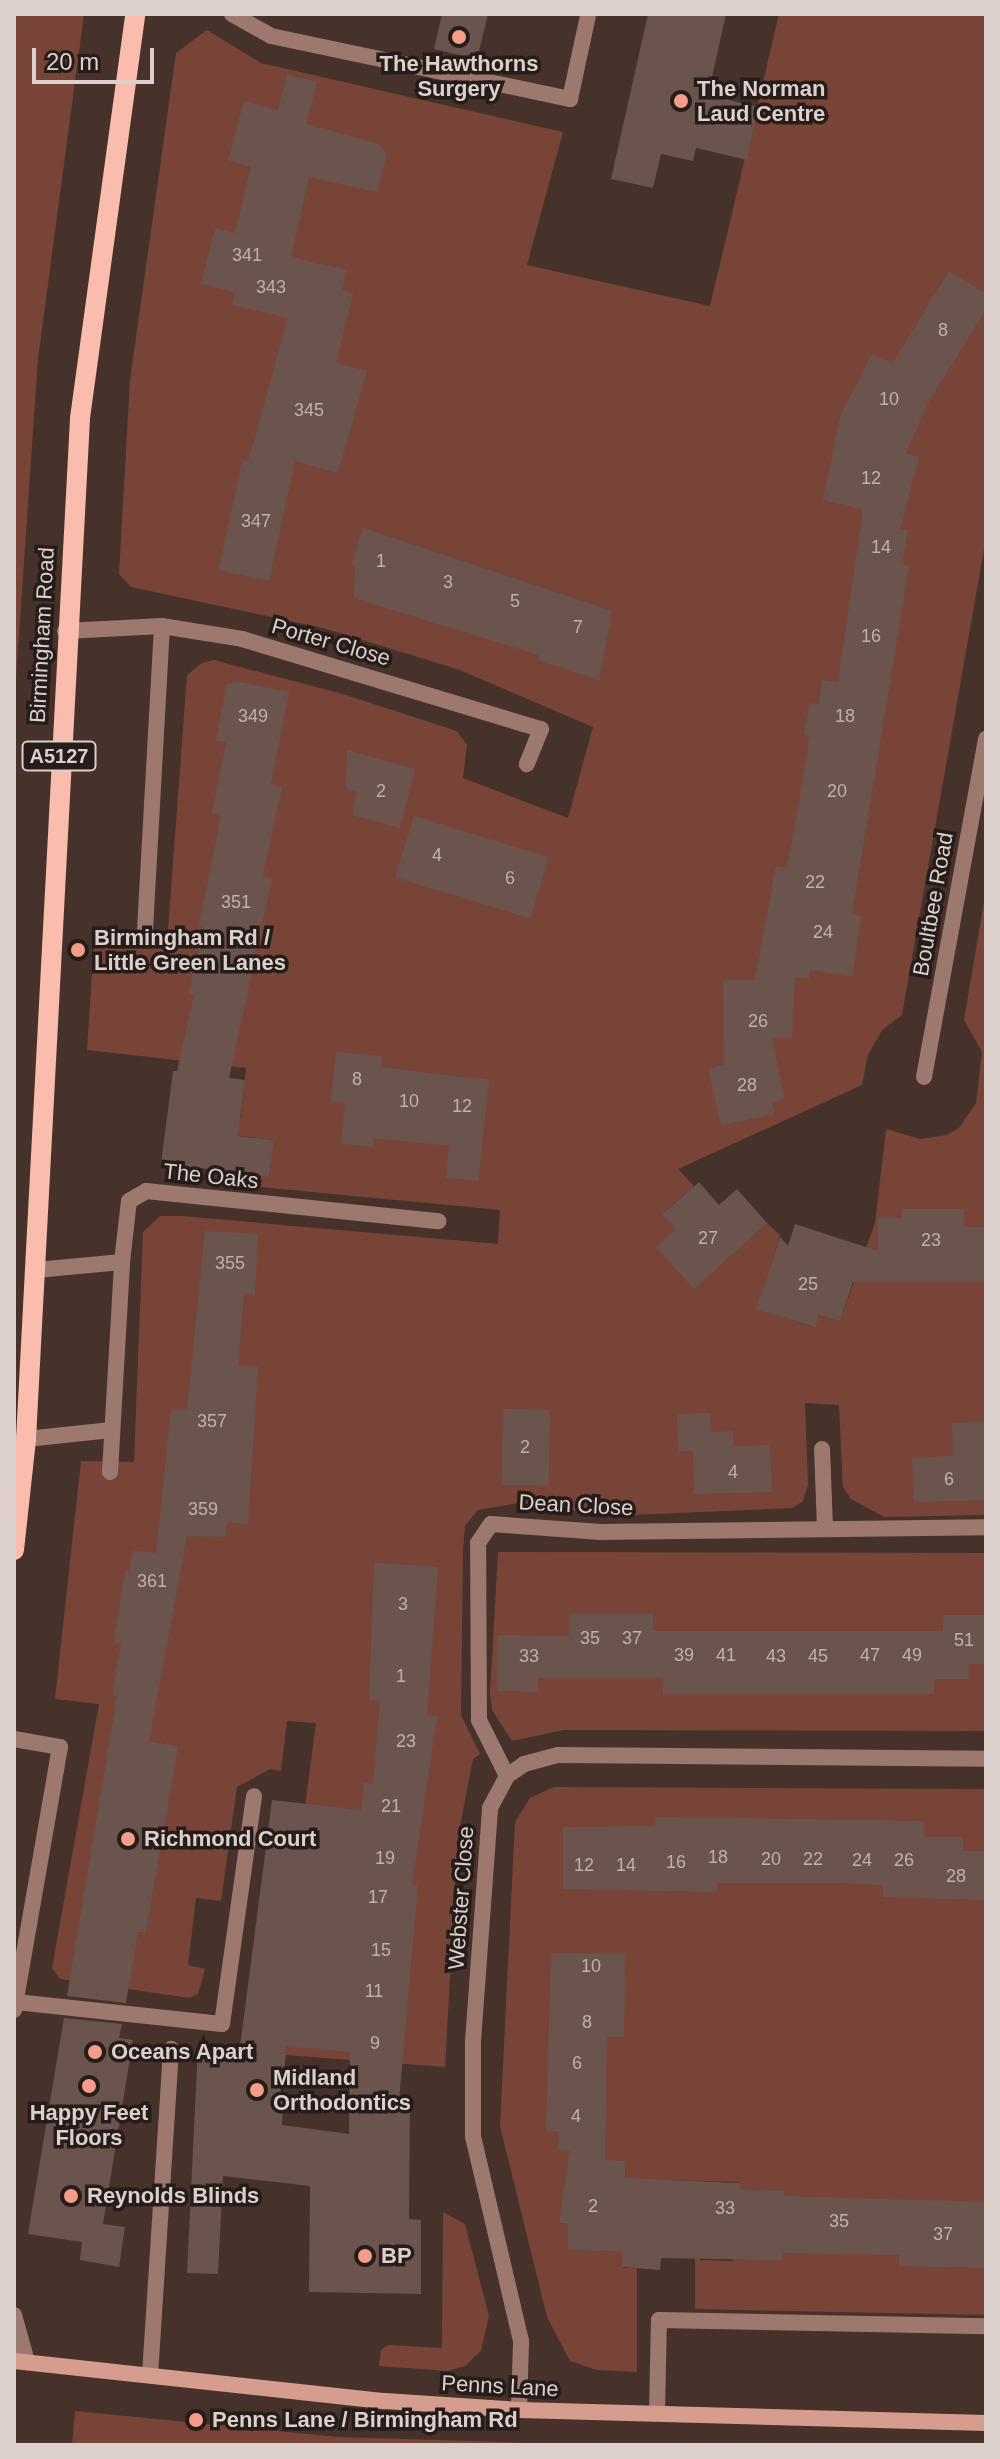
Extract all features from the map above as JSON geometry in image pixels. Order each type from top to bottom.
[{"type":"main road","name":"Birmingham Road","points":[[14,1550],[26,1439],[36,1270],[65,631],[80,418],[135,14]]},
{"type":"main road","name":"Penns Lane","points":[[21,2362],[519,2410],[986,2423]]},
{"type":"street","points":[[232,14],[271,36],[570,99],[588,16]]},
{"type":"street","name":"Porter Close","points":[[65,631],[162,626],[242,639],[541,729],[527,764]]},
{"type":"street","points":[[145,930],[162,626]]},
{"type":"street","name":"Boultbee Road","points":[[924,1077],[986,739]]},
{"type":"street","name":"The Oaks","points":[[122,1262],[129,1201],[146,1191],[438,1221]]},
{"type":"street","points":[[36,1270],[122,1262],[110,1472]]},
{"type":"street","points":[[26,1439],[112,1430]]},
{"type":"street","points":[[822,1449],[825,1526]]},
{"type":"street","name":"Dean Close","points":[[507,1776],[479,1720],[478,1543],[491,1524],[601,1532],[825,1526],[986,1527]]},
{"type":"street","points":[[14,1739],[60,1747],[15,2006],[222,2024],[254,1796]]},
{"type":"street","points":[[507,1776],[524,1764],[558,1755],[986,1759]]},
{"type":"street","name":"Webster Close","points":[[507,1776],[490,1808],[473,2041],[473,2137],[521,2341],[519,2410]]},
{"type":"street","points":[[150,2375],[171,2049]]},
{"type":"street","points":[[14,2315],[21,2362]]},
{"type":"street","points":[[657,2413],[659,2320],[986,2326]]},
{"type":"shaded area","points":[[14,14],[84,14],[38,359],[14,707]]},
{"type":"shaded area","points":[[779,14],[986,14],[986,538],[902,1015],[882,1030],[868,1055],[862,1085],[678,1169],[694,1186],[663,1213],[676,1229],[694,1288],[767,1223],[780,1235],[757,1309],[814,1327],[819,1315],[840,1321],[875,1223],[886,1129],[920,1139],[947,1135],[959,1128],[976,1103],[982,1052],[964,1020],[986,890],[986,1515],[884,1517],[851,1499],[843,1487],[839,1405],[805,1403],[808,1485],[803,1501],[793,1508],[611,1516],[518,1503],[478,1510],[465,1526],[463,1550],[461,1715],[480,1754],[473,1759],[458,1836],[445,2067],[272,2054],[316,1723],[287,1721],[281,1771],[270,1769],[237,1787],[221,1901],[196,1898],[188,1965],[205,1969],[198,1994],[189,1998],[60,1979],[52,1968],[99,1704],[55,1699],[81,1461],[134,1462],[143,1232],[160,1216],[498,1244],[500,1210],[260,1187],[261,1176],[269,1176],[274,1140],[215,1133],[241,1117],[246,1068],[87,1050],[95,928],[167,943],[187,675],[202,663],[214,660],[346,695],[457,731],[467,745],[463,778],[568,818],[593,727],[457,669],[323,628],[131,587],[119,574],[130,380],[176,53],[207,30],[261,63],[563,132],[527,265],[710,306]],"holes":[[[111,1734],[177,1746],[146,1933],[138,1932]]]},
{"type":"shaded area","points":[[498,1552],[986,1553],[986,1731],[564,1730],[512,1741],[492,1710],[490,1693]]},
{"type":"shaded area","points":[[554,1787],[986,1789],[986,2315],[695,2309],[695,2247],[700,2247],[700,2260],[733,2261],[734,2245],[781,2259],[784,2191],[739,2189],[739,2182],[669,2180],[623,2224],[626,2161],[571,2160],[559,2223],[568,2224],[568,2250],[623,2252],[623,2268],[637,2268],[637,2372],[597,2370],[570,2361],[547,2317],[500,2126],[515,1822],[530,1798]]},
{"type":"shaded area","points":[[443,2212],[465,2224],[489,2316],[481,2351],[465,2366],[448,2371],[379,2366],[381,2350],[388,2345],[442,2348]]},
{"type":"shaded area","points":[[75,2411],[339,2437],[602,2445],[72,2445]]},
{"type":"building","name":"The Hawthorns Surgery","points":[[442,14],[488,14],[477,59],[434,49]]},
{"type":"building","name":"The Norman Laud Centre","points":[[648,14],[726,14],[708,95],[758,107],[747,160],[696,148],[693,161],[661,154],[653,188],[611,179]]},
{"type":"building","points":[[287,75],[317,82],[306,124],[379,144],[387,154],[377,192],[309,177],[291,257],[347,270],[342,290],[353,293],[336,363],[367,371],[338,473],[295,461],[269,581],[219,570],[242,461],[248,462],[288,318],[232,305],[235,292],[201,284],[215,228],[235,233],[251,167],[228,160],[244,101],[278,110]]},
{"type":"building","points":[[949,271],[986,294],[986,309],[927,405],[906,453],[919,457],[900,529],[908,530],[902,564],[909,566],[852,914],[861,916],[852,976],[810,970],[809,979],[795,977],[792,1038],[772,1038],[784,1099],[772,1102],[775,1114],[721,1125],[708,1069],[724,1065],[723,980],[755,980],[776,866],[787,868],[810,736],[804,735],[810,703],[819,704],[822,680],[838,682],[863,510],[823,500],[841,414],[872,354],[893,363]]},
{"type":"building","points":[[363,528],[612,611],[599,680],[538,660],[539,655],[354,598],[355,566],[351,565]]},
{"type":"building","points":[[239,682],[289,692],[271,784],[282,787],[263,876],[272,878],[229,1078],[245,1080],[238,1136],[274,1140],[269,1177],[161,1163],[173,1071],[177,1071],[194,995],[189,994],[203,926],[199,926],[221,815],[212,813],[226,742],[216,740],[227,684]]},
{"type":"building","points":[[347,750],[415,769],[400,828],[352,815],[357,792],[346,789]]},
{"type":"building","points":[[414,816],[549,857],[530,918],[395,877]]},
{"type":"building","points":[[336,1052],[382,1056],[381,1067],[489,1080],[478,1181],[446,1178],[449,1146],[374,1138],[373,1147],[341,1144],[345,1103],[331,1101]]},
{"type":"building","points":[[699,1182],[719,1205],[737,1189],[767,1223],[694,1289],[656,1247],[676,1229],[662,1214]]},
{"type":"building","points":[[902,1209],[964,1209],[964,1227],[985,1227],[985,1282],[853,1282],[840,1321],[819,1315],[815,1327],[756,1309],[780,1237],[788,1246],[795,1224],[878,1251],[878,1218],[902,1218]]},
{"type":"building","points":[[205,1231],[258,1234],[255,1295],[244,1294],[238,1365],[258,1367],[248,1524],[227,1522],[226,1537],[187,1536],[149,1741],[178,1746],[146,1933],[138,1932],[126,2003],[67,1996],[117,1696],[112,1695],[121,1643],[114,1642],[125,1571],[129,1571],[133,1550],[156,1553],[171,1409],[187,1410]]},
{"type":"building","points":[[503,1409],[550,1410],[549,1486],[502,1485]]},
{"type":"building","points":[[710,1413],[711,1432],[733,1431],[734,1446],[770,1445],[772,1492],[694,1494],[693,1451],[678,1451],[677,1414]]},
{"type":"building","points":[[986,1422],[986,1500],[914,1502],[912,1458],[953,1456],[952,1423]]},
{"type":"building","points":[[374,1563],[438,1567],[427,1716],[437,1716],[412,1885],[418,1885],[399,2101],[410,2101],[409,2219],[421,2220],[421,2294],[309,2292],[310,2186],[223,2176],[218,2274],[187,2273],[198,2046],[240,2047],[272,1800],[361,1810],[364,1783],[373,1784],[380,1701],[369,1700]],"holes":[[[286,2046],[350,2052],[349,2134],[282,2125]]]},
{"type":"building","points":[[569,1614],[653,1614],[653,1631],[943,1631],[943,1615],[986,1615],[986,1664],[969,1664],[969,1679],[934,1679],[934,1694],[663,1694],[663,1678],[538,1678],[538,1692],[497,1691],[497,1635],[569,1636]]},
{"type":"building","points":[[655,1817],[924,1821],[924,1837],[963,1837],[963,1851],[986,1851],[986,1900],[883,1897],[883,1885],[841,1883],[717,1883],[717,1892],[563,1889],[563,1827],[655,1826]]},
{"type":"building","points":[[551,1953],[625,1954],[624,2037],[607,2037],[605,2160],[626,2161],[625,2178],[739,2183],[739,2189],[784,2191],[784,2196],[986,2202],[986,2268],[899,2266],[899,2255],[782,2253],[782,2260],[661,2258],[660,2270],[622,2267],[623,2252],[568,2250],[568,2224],[559,2223],[570,2151],[558,2150],[559,2131],[546,2131]]},
{"type":"building","points":[[64,2018],[122,2024],[119,2038],[133,2040],[103,2224],[125,2227],[119,2267],[80,2260],[82,2242],[28,2234]]},
{"type":"place","name":"The Hawthorns Surgery","points":[[459,37]]},
{"type":"place","name":"The Norman Laud Centre","points":[[681,101]]},
{"type":"place","name":"Birmingham Rd / Little Green Lanes","points":[[78,950]]},
{"type":"place","name":"Richmond Court","points":[[128,1839]]},
{"type":"place","name":"Oceans Apart","points":[[95,2052]]},
{"type":"place","name":"Happy Feet Floors","points":[[89,2086]]},
{"type":"place","name":"Midland Orthodontics","points":[[257,2090]]},
{"type":"place","name":"Reynolds Blinds","points":[[71,2196]]},
{"type":"place","name":"BP","points":[[365,2256]]},
{"type":"place","name":"Penns Lane / Birmingham Rd","points":[[196,2420]]}]
